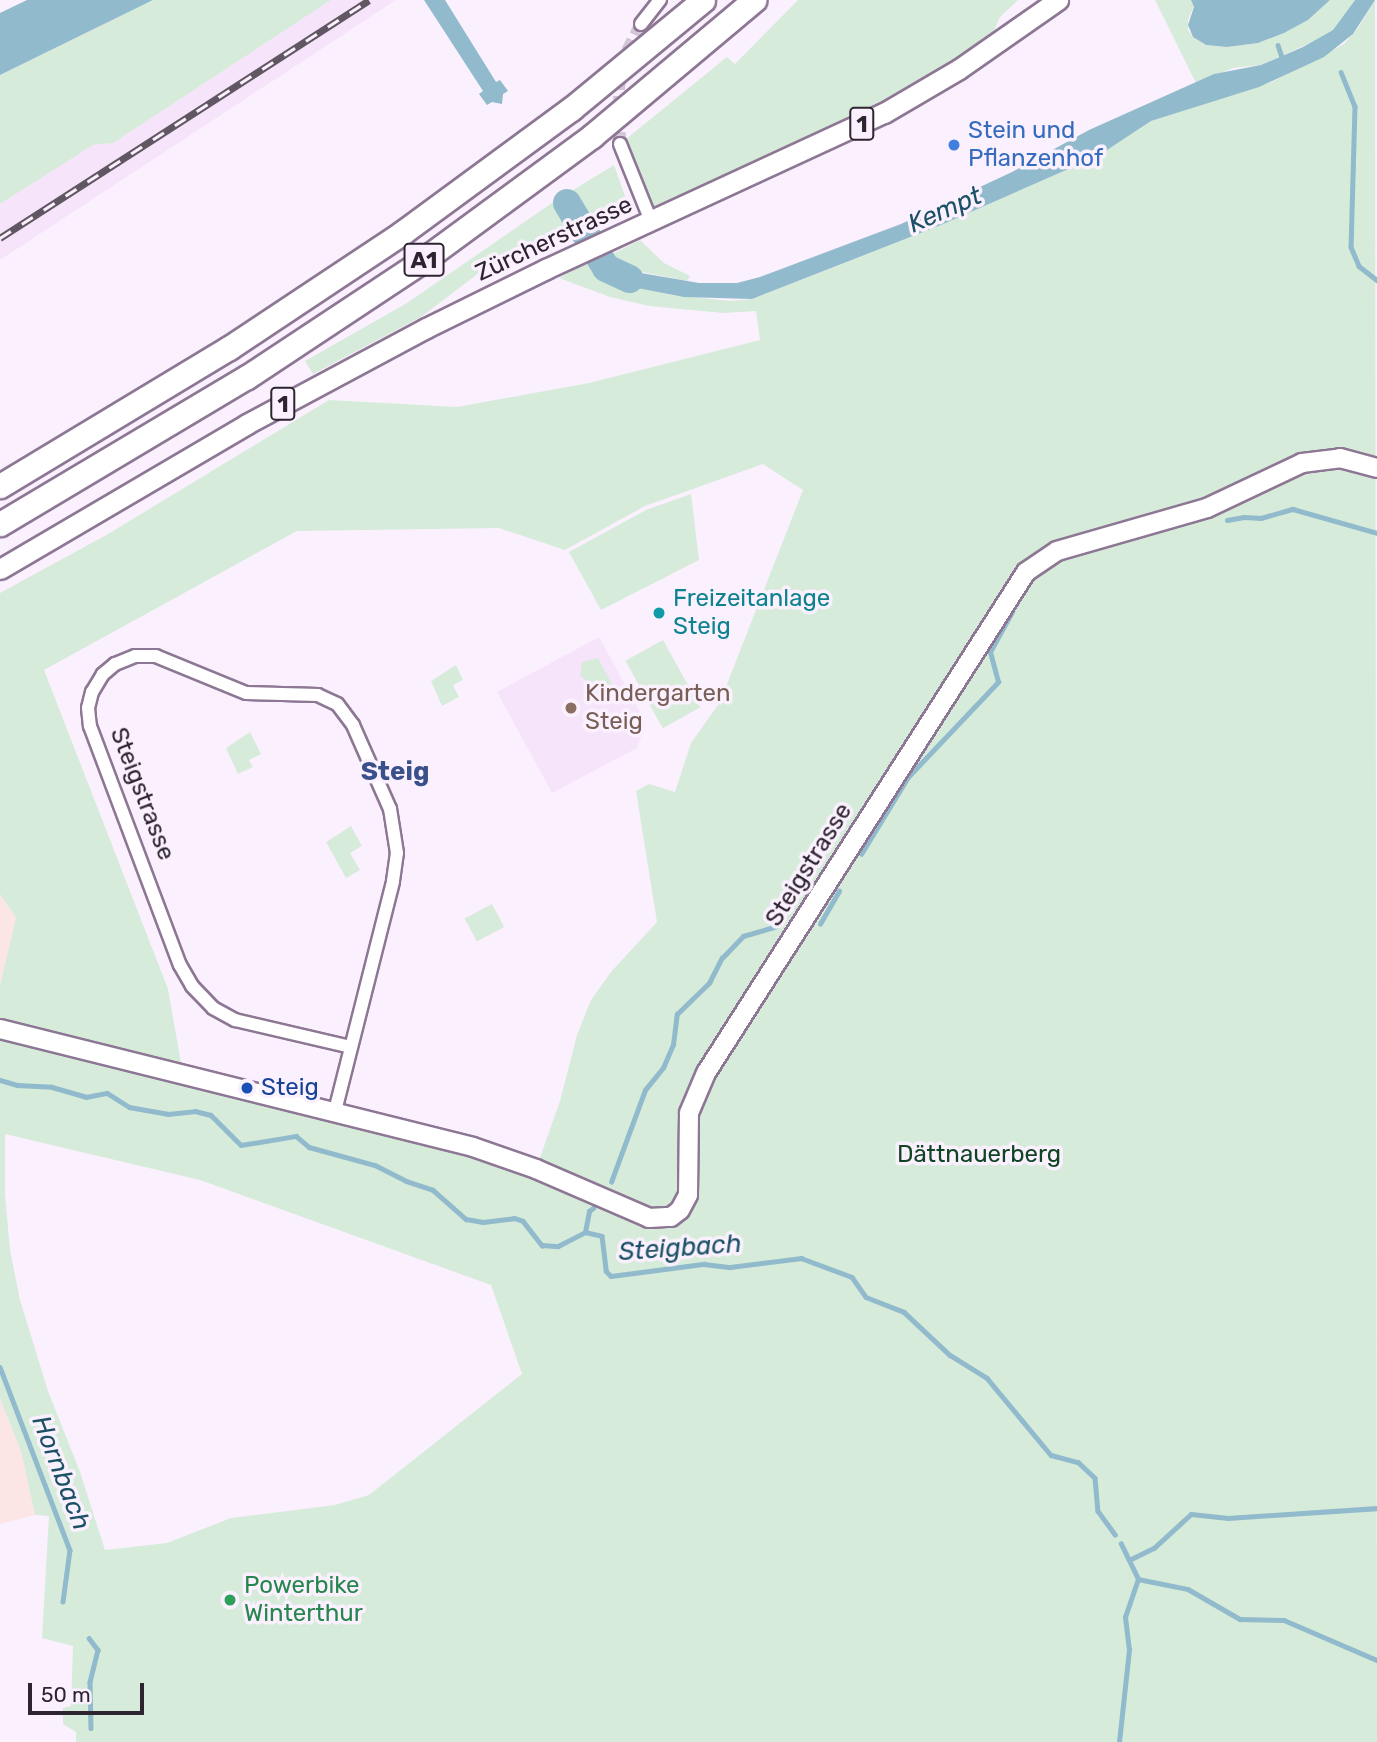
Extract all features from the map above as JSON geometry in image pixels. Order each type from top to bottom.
[{"type":"highway","name":"A1","points":[[0,486],[229,348],[402,233],[571,109],[702,0]]},
{"type":"highway","name":"A1","points":[[0,524],[235,384],[422,261],[600,130],[754,0]]},
{"type":"main road","name":"Zürcherstrasse","points":[[0,569],[299,395],[444,318],[884,113],[959,69],[1058,0]]},
{"type":"main road","name":"Steigstrasse","points":[[0,1029],[494,1153],[649,1218],[671,1217],[680,1210],[688,1195],[690,1113],[706,1073],[1026,572],[1057,551],[1207,508],[1302,463],[1340,458],[1377,468]]},
{"type":"street","points":[[641,23],[660,0]]},
{"type":"street","points":[[620,144],[628,171],[651,221]]},
{"type":"street","name":"Steigstrasse","points":[[335,1111],[393,881],[397,843],[385,796],[349,718],[337,704],[318,695],[246,693],[156,656],[135,656],[115,664],[103,674],[92,692],[88,708],[90,726],[180,965],[191,986],[213,1008],[235,1020],[351,1047]]},
{"type":"shaded area","points":[[331,0],[396,0],[0,260],[0,204],[93,145],[113,143]]},
{"type":"shaded area","name":"Kindergarten Steig","points":[[599,637],[646,723],[637,748],[552,793],[497,692]]},
{"type":"shaded area","points":[[0,894],[16,918],[0,985]]},
{"type":"shaded area","points":[[0,1399],[21,1451],[35,1515],[0,1524]]},
{"type":"green space","points":[[153,0],[331,0],[113,143],[93,145],[0,204],[0,75]]},
{"type":"green space","points":[[798,0],[1018,0],[1000,17],[993,33],[999,41],[980,55],[651,221],[620,144],[727,57],[735,64]]},
{"type":"green space","points":[[1155,0],[1191,0],[1194,6],[1188,20],[1188,30],[1193,37],[1206,45],[1227,47],[1258,43],[1284,33],[1308,20],[1330,0],[1355,0],[1333,30],[1310,43],[1261,65],[1233,68],[1196,83]]},
{"type":"green space","name":"Dättnauerberg","points":[[1375,0],[1377,1742],[76,1742],[76,1732],[63,1724],[63,1708],[71,1706],[73,1646],[42,1638],[49,1516],[35,1515],[21,1451],[0,1399],[0,985],[16,918],[0,894],[0,593],[108,534],[329,400],[457,407],[589,383],[760,340],[756,311],[724,313],[649,306],[610,297],[559,278],[581,266],[593,263],[609,280],[672,295],[731,301],[752,299],[941,225],[1098,156],[1151,121],[1272,82],[1344,44],[1358,28]],"holes":[[[763,464],[803,490],[720,702],[691,743],[675,792],[649,784],[636,791],[657,922],[611,972],[591,1000],[577,1035],[560,1101],[536,1169],[183,1074],[168,989],[44,670],[297,531],[499,528],[565,550],[645,506]],[[5,1134],[200,1180],[491,1285],[522,1374],[369,1495],[335,1505],[231,1518],[167,1543],[105,1550],[80,1472],[48,1391],[20,1300],[10,1250],[5,1194]]]},
{"type":"green space","points":[[614,165],[625,196],[625,205],[616,218],[593,230],[574,203],[568,203],[565,205],[579,236],[563,244],[557,232],[488,266],[421,317],[313,374],[305,361],[407,303],[552,203]]},
{"type":"green space","points":[[640,240],[664,263],[690,276],[687,281],[622,268],[607,257]]},
{"type":"green space","points":[[691,494],[699,560],[601,610],[569,552],[646,510]]},
{"type":"green space","points":[[663,640],[700,707],[663,728],[625,661]]},
{"type":"green space","points":[[598,658],[615,690],[604,704],[591,698],[592,686],[580,675],[582,662]]},
{"type":"green space","points":[[456,665],[463,680],[453,685],[459,697],[442,706],[431,681]]},
{"type":"green space","points":[[250,732],[261,754],[249,760],[253,767],[238,774],[226,748]]},
{"type":"green space","points":[[351,826],[362,846],[350,853],[360,870],[346,878],[326,842]]},
{"type":"green space","points":[[492,904],[504,927],[477,942],[465,919]]},
{"type":"water","points":[[27,0],[153,0],[0,75],[0,13]]},
{"type":"water","points":[[424,0],[445,0],[496,82],[500,80],[508,91],[503,94],[502,104],[492,102],[487,105],[479,94],[483,91]]},
{"type":"water","points":[[1191,0],[1330,0],[1308,20],[1284,33],[1258,43],[1227,47],[1206,45],[1193,37],[1188,25],[1194,7]]},
{"type":"water","points":[[1355,0],[1375,0],[1353,34],[1324,57],[1259,87],[1151,121],[1098,156],[941,225],[752,299],[684,297],[632,287],[609,280],[593,263],[607,257],[613,264],[629,271],[699,283],[737,283],[760,277],[901,224],[1012,172],[1089,130],[1214,74],[1261,65],[1303,47],[1333,30]]},
{"type":"waterway","points":[[1278,45],[1282,57]]},
{"type":"waterway","points":[[1341,72],[1355,106],[1351,247],[1359,266],[1377,280]]},
{"type":"waterway","name":"Kempt","points":[[567,203],[606,268],[630,279]]},
{"type":"waterway","points":[[1227,520],[1261,518],[1293,509],[1377,533]]},
{"type":"waterway","points":[[861,854],[908,777],[998,682],[990,652],[1012,612]]},
{"type":"waterway","points":[[820,924],[839,891]]},
{"type":"waterway","points":[[611,1182],[645,1090],[663,1068],[673,1045],[677,1014],[709,983],[722,958],[743,936],[777,926]]},
{"type":"waterway","name":"Steigbach","points":[[0,1080],[17,1085],[52,1087],[86,1097],[107,1093],[129,1107],[168,1114],[195,1111],[211,1115],[241,1145],[296,1136],[309,1147],[375,1165],[406,1181],[433,1190],[466,1219],[483,1222],[514,1218],[523,1221],[542,1245],[558,1246],[585,1232],[602,1236],[606,1271],[611,1276],[704,1264],[730,1267],[801,1258],[852,1277],[866,1297],[904,1312],[950,1355],[987,1378],[1051,1455],[1078,1462],[1095,1478],[1098,1511],[1115,1534]]},
{"type":"waterway","points":[[585,1232],[589,1211],[593,1208]]},
{"type":"waterway","name":"Hornbach","points":[[0,1367],[70,1550],[63,1602]]},
{"type":"waterway","points":[[1129,1560],[1154,1548],[1191,1514],[1228,1518],[1377,1508]]},
{"type":"waterway","points":[[1119,1742],[1129,1650],[1125,1617],[1138,1579],[1121,1544]]},
{"type":"waterway","points":[[1138,1579],[1188,1589],[1240,1619],[1284,1620],[1377,1660]]},
{"type":"waterway","name":"Hornbach","points":[[89,1638],[98,1650],[90,1682],[91,1728]]},
{"type":"tunnel","points":[[620,144],[619,87],[627,51],[641,24]]},
{"type":"railway","points":[[0,238],[369,0]]},
{"type":"place","name":"Stein und Pflanzenhof","points":[[954,145]]},
{"type":"place","name":"Freizeitanlage Steig","points":[[659,613]]},
{"type":"place","name":"Kindergarten Steig","points":[[571,708]]},
{"type":"place","name":"Steig","points":[[247,1088]]},
{"type":"place","name":"Powerbike Winterthur","points":[[230,1600]]},
{"type":"district","name":"Steig","points":[[395,772]]}]
